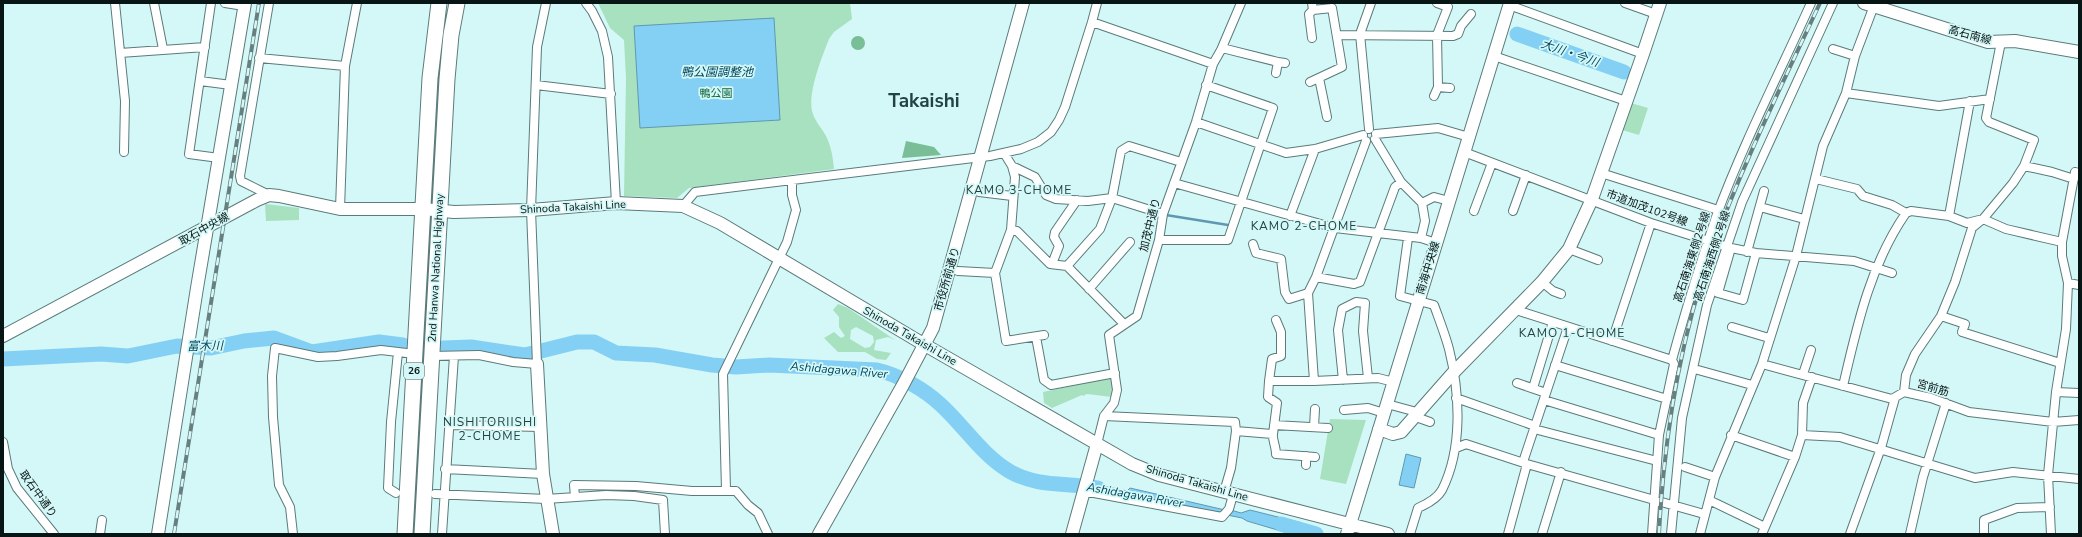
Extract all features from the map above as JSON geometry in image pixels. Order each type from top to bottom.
[{"type":"highway","name":"2nd Hanwa National Highway","points":[[405,534],[430,78],[439,3]]},
{"type":"highway","name":"2nd Hanwa National Highway","points":[[422,534],[447,79],[451,35],[457,3]]},
{"type":"street","points":[[115,3],[125,101],[124,152]]},
{"type":"street","points":[[154,3],[163,49]]},
{"type":"street","points":[[211,3],[190,154],[219,158]]},
{"type":"street","points":[[158,534],[244,5],[225,3]]},
{"type":"street","points":[[268,3],[240,176],[241,181],[269,195],[340,209],[422,209]]},
{"type":"street","points":[[340,209],[345,66],[357,3]]},
{"type":"street","points":[[546,3],[537,47],[531,210],[540,428],[543,474],[552,534]]},
{"type":"street","points":[[586,3],[592,11],[604,37],[611,94],[616,203]]},
{"type":"street","name":"市役所前通り","points":[[820,534],[905,382],[933,328],[982,156],[1023,3]]},
{"type":"street","points":[[683,206],[695,192],[1004,154],[1038,142],[1051,132],[1065,107],[1097,3]]},
{"type":"street","name":"加茂中通り","points":[[1097,444],[1104,416],[1114,403],[1118,390],[1109,335],[1137,316],[1159,240],[1163,214],[1196,122],[1212,64],[1222,48],[1241,3]]},
{"type":"street","points":[[1371,3],[1360,34],[1369,128],[1365,130],[1401,182],[1422,203],[1425,221],[1421,238]]},
{"type":"street","points":[[1434,96],[1438,87],[1437,35],[1448,8],[1437,3]]},
{"type":"street","points":[[1379,429],[1394,434],[1401,432],[1454,373],[1542,282],[1569,249],[1592,199],[1658,8],[1625,3]]},
{"type":"street","name":"高石南海東側2号線","points":[[1652,534],[1659,435],[1674,364],[1672,360],[1688,301],[1717,216],[1749,139],[1811,3]]},
{"type":"street","name":"高石南海西側2号線","points":[[1671,534],[1682,418],[1694,355],[1707,305],[1729,247],[1742,202],[1833,3]]},
{"type":"street","points":[[1510,4],[1643,54]]},
{"type":"street","name":"南海中央線","points":[[1349,530],[1418,300],[1510,4]]},
{"type":"street","points":[[1700,534],[1704,514],[1715,477],[1731,434],[1762,364],[1796,256],[1823,146],[1846,93],[1855,56],[1871,4]]},
{"type":"street","name":"高石南線","points":[[1871,4],[1988,42],[2014,41],[2079,52]]},
{"type":"street","points":[[1310,82],[1342,67],[1332,8],[1312,6],[1310,14],[1312,38]]},
{"type":"street","points":[[1336,35],[1360,34],[1453,36],[1458,34],[1461,26],[1471,14]]},
{"type":"street","points":[[1092,22],[1212,64]]},
{"type":"street","points":[[1904,392],[1906,375],[1915,354],[1941,316],[1955,282],[1972,228],[1983,219],[2013,183],[2024,166],[2034,140],[1989,122],[1986,118],[2001,42]]},
{"type":"street","points":[[120,52],[205,47]]},
{"type":"street","points":[[1222,48],[1282,63],[1276,73]]},
{"type":"street","points":[[1833,49],[1855,56]]},
{"type":"street","points":[[1494,56],[1626,101]]},
{"type":"street","points":[[259,58],[345,66]]},
{"type":"street","points":[[1319,78],[1327,117]]},
{"type":"street","points":[[200,81],[231,85]]},
{"type":"street","points":[[536,85],[611,94]]},
{"type":"street","points":[[1159,240],[1228,240],[1240,202],[1262,146],[1273,108],[1206,85]]},
{"type":"street","points":[[1438,87],[1450,88]]},
{"type":"street","points":[[1846,93],[1939,106],[1990,99]]},
{"type":"street","points":[[1949,216],[1970,101]]},
{"type":"street","points":[[1196,122],[1286,153],[1315,149],[1370,137],[1438,128],[1469,137]]},
{"type":"street","points":[[1314,381],[1308,293],[1316,277],[1370,137]]},
{"type":"street","points":[[1066,266],[1100,229],[1112,198],[1121,151],[1129,146],[1181,162]]},
{"type":"street","points":[[1290,216],[1315,149]]},
{"type":"street","name":"市道加茂102号線","points":[[1464,152],[1651,222],[1729,247],[1747,252],[1854,261],[1876,266],[1892,273]]},
{"type":"street","points":[[1004,154],[1012,166],[1015,177],[1012,196],[1011,230],[995,273],[1006,341],[1040,336],[1044,380],[1051,385],[1115,373]]},
{"type":"street","points":[[1474,211],[1492,163]]},
{"type":"street","points":[[1012,166],[1035,177],[1046,195],[1056,199],[1077,200],[1112,198],[1163,214]]},
{"type":"street","points":[[2024,166],[2076,176],[2062,242],[2062,256],[2068,283],[2066,329],[2056,392],[2048,475],[2051,534]]},
{"type":"street","points":[[1601,173],[1715,209]]},
{"type":"street","points":[[1513,211],[1526,175]]},
{"type":"street","points":[[1816,179],[1858,189],[1863,196],[1892,205],[1906,213]]},
{"type":"street","points":[[726,490],[722,374],[786,242],[796,210],[792,195],[792,181]]},
{"type":"street","points":[[1316,277],[1354,284],[1360,282],[1395,188],[1401,182]]},
{"type":"street","points":[[1174,183],[1334,228],[1408,238],[1421,238],[1436,243]]},
{"type":"street","points":[[1747,252],[1764,191]]},
{"type":"street","points":[[979,192],[1012,196]]},
{"type":"street","name":"取石中央線","points":[[3,336],[257,200],[269,195]]},
{"type":"street","points":[[1422,203],[1434,197],[1449,201]]},
{"type":"street","points":[[1052,264],[1059,246],[1054,237],[1055,232],[1077,200]]},
{"type":"street","name":"Shinoda Takaishi Line","points":[[422,209],[439,211],[531,210],[616,203],[683,206],[720,223],[925,345],[1132,464],[1159,475],[1229,494],[1349,530],[1388,534]]},
{"type":"street","points":[[1760,207],[1804,219]]},
{"type":"street","points":[[1843,386],[1860,314],[1876,266],[1886,245],[1906,213],[1911,211],[1949,216],[1966,223],[1983,219],[2006,229],[2062,242]]},
{"type":"street","points":[[1612,341],[1651,222]]},
{"type":"street","points":[[1011,230],[1017,231],[1050,264],[1066,266],[1124,324]]},
{"type":"street","points":[[1408,238],[1400,296],[1434,305],[1449,348],[1454,373],[1456,398],[1456,448],[1441,491],[1429,504],[1418,508],[1410,534]]},
{"type":"street","points":[[1089,289],[1130,242]]},
{"type":"street","points":[[1253,244],[1256,253],[1281,259],[1285,292],[1289,299],[1308,293]]},
{"type":"street","points":[[1729,247],[1718,293],[1743,300],[1756,253]]},
{"type":"street","points":[[1569,249],[1598,260]]},
{"type":"street","points":[[958,271],[995,273]]},
{"type":"street","points":[[1542,282],[1553,292],[1561,294]]},
{"type":"street","points":[[2068,283],[2079,285]]},
{"type":"street","points":[[1343,380],[1338,330],[1342,309],[1356,302],[1365,303],[1363,331],[1368,378]]},
{"type":"street","points":[[1516,310],[1672,360]]},
{"type":"street","points":[[1941,316],[1965,324],[1962,332],[2060,363]]},
{"type":"street","points":[[1276,320],[1281,332],[1281,356],[1272,359],[1268,397],[1276,403],[1272,434],[1276,445],[1276,454],[1309,459]]},
{"type":"street","points":[[1533,388],[1553,322]]},
{"type":"street","points":[[1508,534],[1534,428],[1568,327]]},
{"type":"street","points":[[1732,327],[1769,338]]},
{"type":"street","points":[[293,534],[290,507],[279,485],[278,477],[273,417],[272,376],[275,348],[318,357],[381,350],[415,354]]},
{"type":"street","points":[[1803,374],[1811,350]]},
{"type":"street","points":[[396,493],[388,488],[391,422],[398,352]]},
{"type":"street","points":[[431,356],[479,355],[513,362],[536,356]]},
{"type":"street","points":[[442,534],[439,494],[446,469],[454,356]]},
{"type":"street","points":[[1762,364],[1892,399],[1895,398],[1881,448],[1850,534]]},
{"type":"street","points":[[1555,365],[1667,399]]},
{"type":"street","points":[[1698,370],[1752,385]]},
{"type":"street","points":[[1709,500],[1763,532],[1795,457],[1802,435],[1803,403],[1812,377]]},
{"type":"street","points":[[1269,381],[1314,381],[1378,378],[1394,382]]},
{"type":"street","points":[[1516,383],[1533,388],[1545,396],[1659,435]]},
{"type":"street","name":"宮前筋","points":[[1895,398],[1904,392],[1946,403],[1969,412],[2053,422],[2079,420]]},
{"type":"street","points":[[2056,392],[2079,393]]},
{"type":"street","points":[[1456,398],[1534,428],[1657,461]]},
{"type":"street","points":[[1910,534],[1922,478],[1946,403]]},
{"type":"street","points":[[1314,427],[1315,408]]},
{"type":"street","points":[[1344,410],[1386,408],[1413,411],[1416,418],[1430,422]]},
{"type":"street","points":[[1084,489],[1094,493],[1222,517],[1227,512],[1236,431],[1235,422],[1104,416]]},
{"type":"street","points":[[450,425],[540,428]]},
{"type":"street","points":[[1274,425],[1328,428]]},
{"type":"street","points":[[1236,431],[1272,434]]},
{"type":"street","points":[[1731,434],[1795,457]]},
{"type":"street","points":[[1802,435],[1840,436],[1975,478],[2013,472],[2079,479]]},
{"type":"street","name":"取石中通り","points":[[3,442],[5,469],[17,488],[54,534]]},
{"type":"street","points":[[1072,534],[1097,444]]},
{"type":"street","points":[[1456,448],[1466,444],[1525,463],[1561,472],[1704,514]]},
{"type":"street","points":[[1684,467],[1715,477]]},
{"type":"street","points":[[446,469],[543,474]]},
{"type":"street","points":[[1542,534],[1561,472]]},
{"type":"street","points":[[575,497],[574,486],[636,486],[692,491],[736,491],[748,505],[758,513],[768,534]]},
{"type":"street","points":[[439,494],[546,499],[634,496],[663,500],[665,534]]},
{"type":"street","points":[[1984,534],[1984,520],[2017,508],[2050,507]]},
{"type":"street","points":[[100,534],[102,520]]},
{"type":"green space","name":"鴨公園","points":[[598,3],[850,3],[852,19],[834,32],[829,39],[813,87],[811,106],[816,120],[828,140],[832,152],[834,169],[689,188],[677,198],[624,196],[626,78],[624,40],[610,28]]},
{"type":"green space","points":[[855,36],[861,36],[865,40],[865,46],[861,50],[855,50],[851,46],[851,40]]},
{"type":"green space","points":[[1631,103],[1648,108],[1639,135],[1622,130]]},
{"type":"green space","points":[[906,141],[934,147],[941,155],[902,158]]},
{"type":"green space","points":[[265,204],[299,208],[299,220],[266,221]]},
{"type":"green space","points":[[838,304],[848,308],[895,340],[888,337],[876,340],[874,350],[891,353],[886,360],[877,359],[865,352],[838,352],[824,338],[834,332],[841,338],[845,336],[839,327],[839,317],[833,310]],"holes":[[[856,327],[873,336],[874,342],[870,347],[865,348],[850,339],[851,330]]]},
{"type":"green space","points":[[1109,378],[1114,384],[1112,397],[1087,394],[1052,408],[1044,403],[1043,392]]},
{"type":"green space","points":[[1330,419],[1366,420],[1346,484],[1320,479]]},
{"type":"water","name":"鴨公園調整池","points":[[774,18],[780,120],[640,128],[634,26]]},
{"type":"water","points":[[1406,454],[1421,458],[1414,488],[1399,485]]},
{"type":"water","points":[[1089,483],[1127,491],[1130,488],[1225,510],[1222,514],[1092,489],[1088,490]]},
{"type":"water","points":[[1231,510],[1241,513],[1250,510],[1302,523],[1299,534],[1291,534],[1247,521],[1242,518],[1227,515]]},
{"type":"waterway","name":"大川・今川","points":[[1517,34],[1624,72]]},
{"type":"waterway","points":[[1166,215],[1228,225]]},
{"type":"waterway","name":"富木川","points":[[3,359],[101,354],[128,356],[177,346],[211,348],[244,341],[274,338],[312,352],[379,342],[403,345]]},
{"type":"waterway","name":"Ashidagawa River","points":[[443,348],[471,347],[525,355],[577,342],[594,342],[616,353],[655,355],[712,365],[736,367],[769,365],[877,370],[902,379],[919,388],[934,399],[990,457],[1009,471],[1031,480],[1053,484],[1098,488]]},
{"type":"waterway","name":"Ashidagawa River","points":[[1281,524],[1316,534]]},
{"type":"railway","points":[[174,534],[259,3]]},
{"type":"railway","points":[[1659,534],[1661,498],[1669,427],[1682,356],[1700,286],[1735,189],[1762,126],[1820,3]]},
{"type":"district","name":"Takaishi","points":[[924,101]]},
{"type":"district","name":"KAMO 3-CHOME","points":[[1019,190]]},
{"type":"district","name":"KAMO 2-CHOME","points":[[1304,226]]},
{"type":"district","name":"KAMO 1-CHOME","points":[[1572,333]]},
{"type":"district","name":"NISHITORIISHI 2-CHOME","points":[[490,429]]}]
